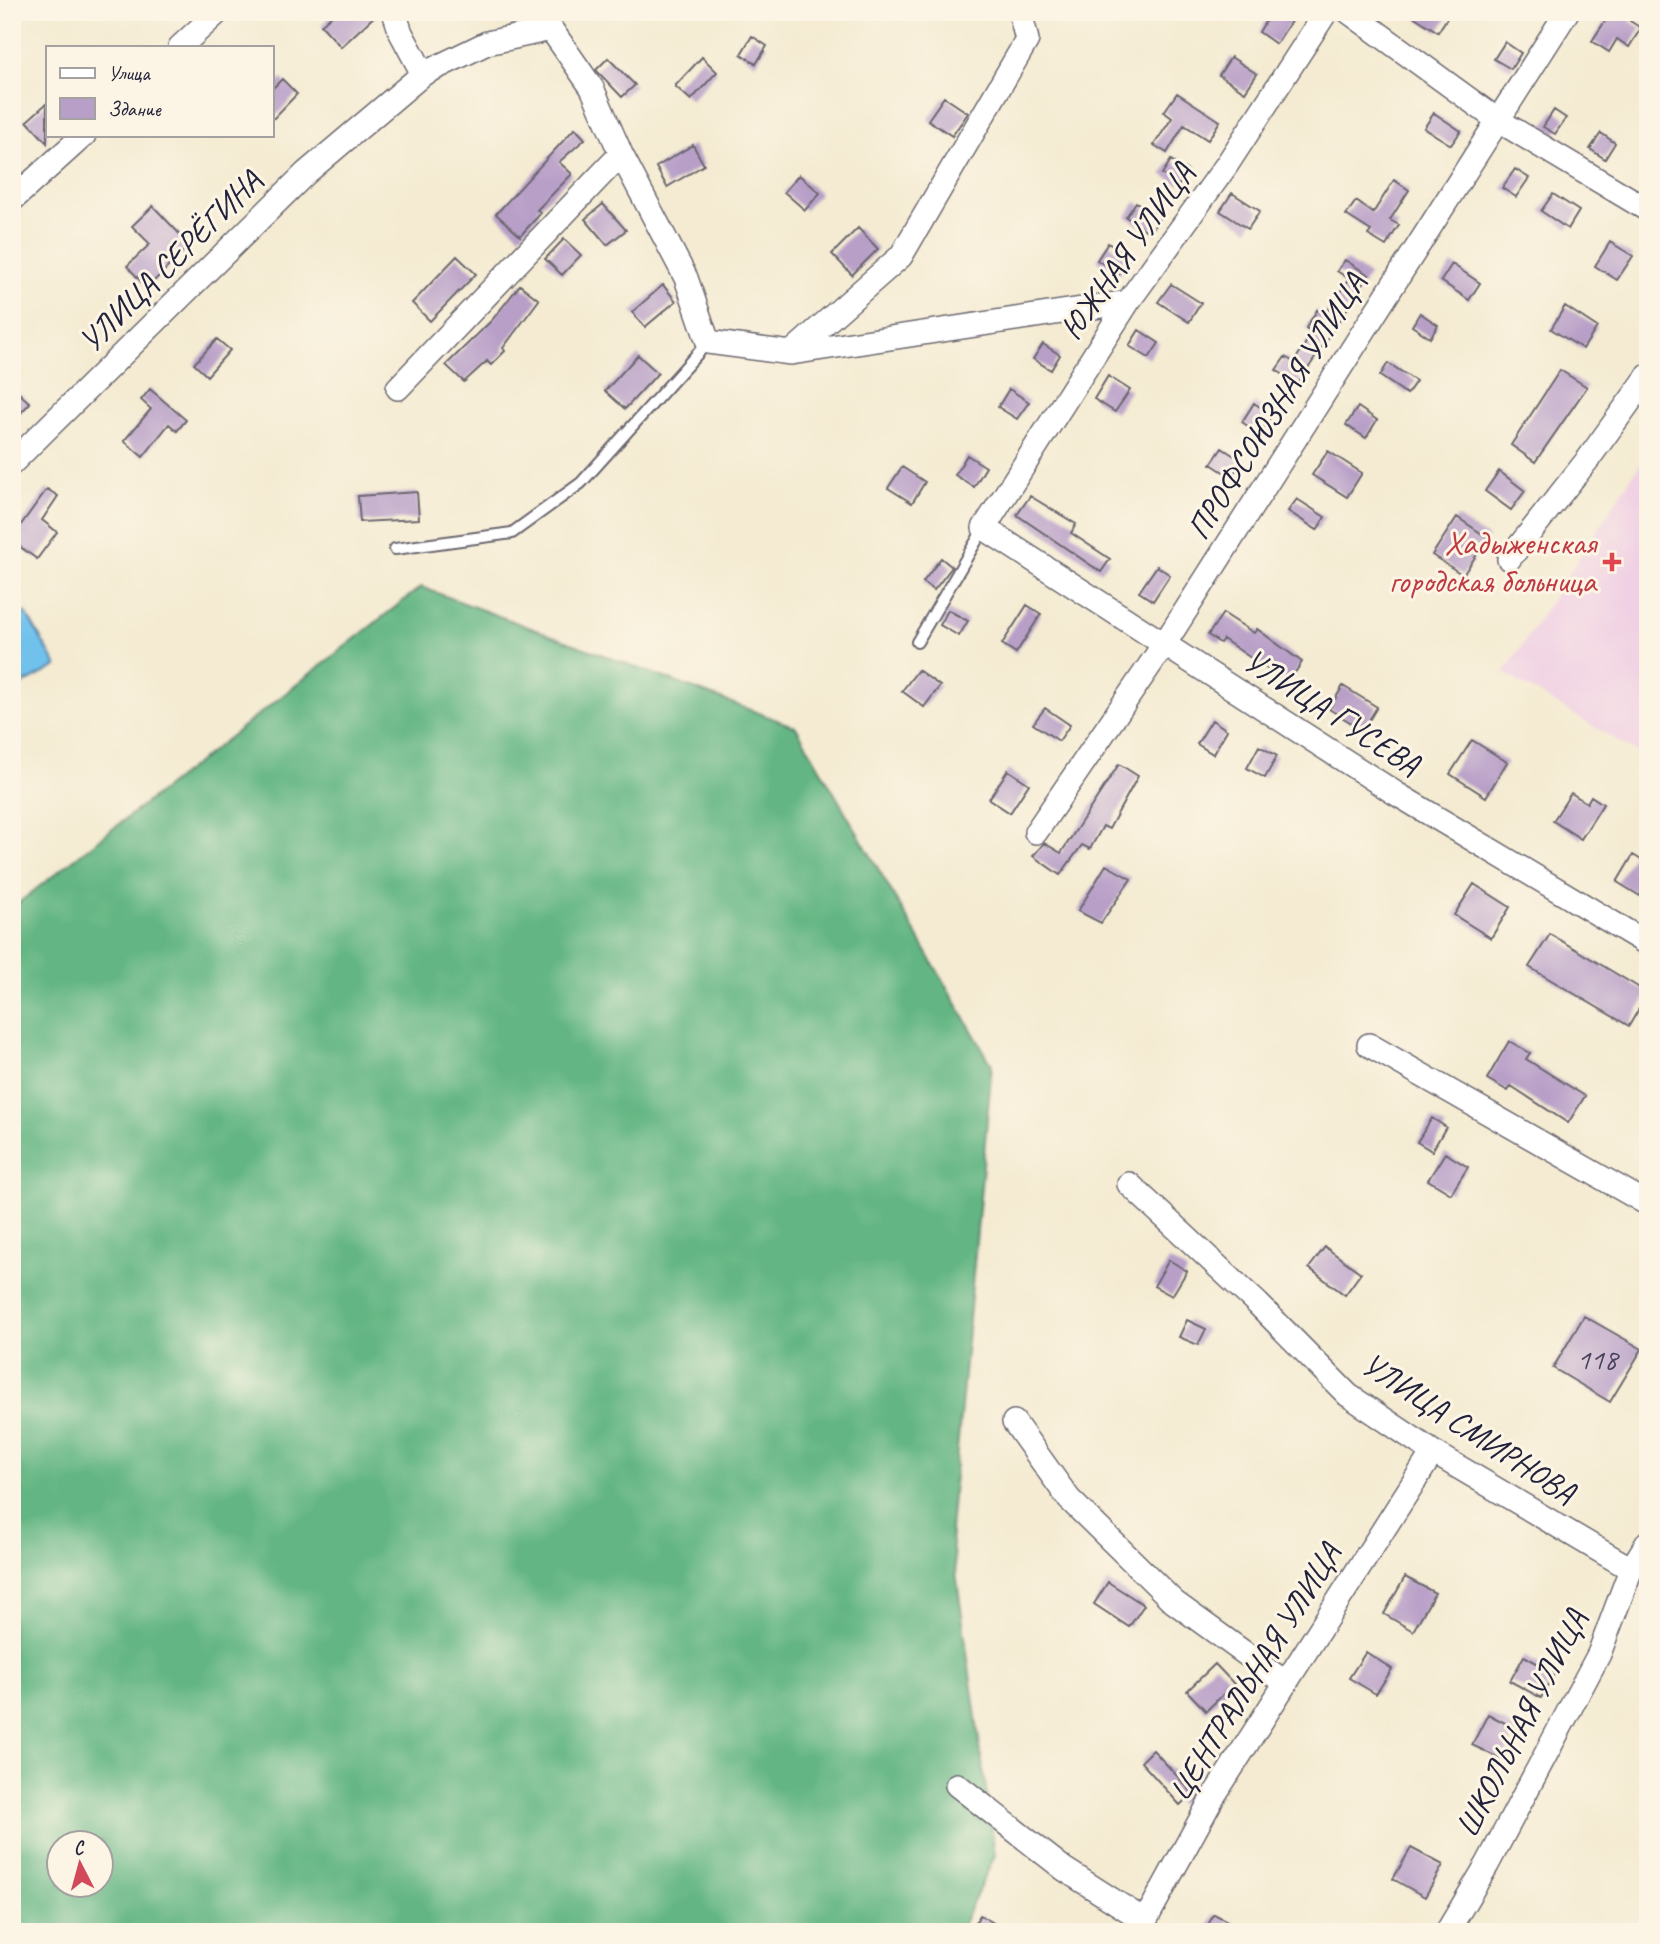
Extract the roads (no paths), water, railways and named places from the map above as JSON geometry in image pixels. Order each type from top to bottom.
[{"type":"street","points":[[181,46],[218,12]]},
{"type":"street","points":[[394,12],[423,75]]},
{"type":"street","points":[[791,353],[901,256],[1027,40],[1020,12]]},
{"type":"street","name":"ЮЖНАЯ УЛИЦА","points":[[984,528],[1128,302],[1226,166],[1326,12]]},
{"type":"street","points":[[1349,12],[1496,119],[1648,210]]},
{"type":"street","name":"ПРОФСОЮЗНАЯ УЛИЦА","points":[[1036,832],[1165,643],[1496,119],[1567,12]]},
{"type":"street","points":[[551,21],[592,88],[621,154],[686,278],[708,342],[791,353],[1128,302]]},
{"type":"street","name":"УЛИЦА СЕРЁГИНА","points":[[12,463],[306,173],[423,75],[488,43],[551,21]]},
{"type":"street","points":[[12,200],[83,136]]},
{"type":"street","points":[[398,388],[621,154]]},
{"type":"street","points":[[1509,559],[1589,458],[1648,376]]},
{"type":"street","name":"УЛИЦА ГУСЕВА","points":[[984,528],[1395,793],[1648,944]]},
{"type":"street","points":[[1369,1045],[1648,1204]]},
{"type":"street","name":"УЛИЦА СМИРНОВА","points":[[1129,1184],[1258,1304],[1348,1395],[1433,1452],[1631,1569]]},
{"type":"street","points":[[1014,1422],[1069,1499],[1174,1602],[1286,1683]]},
{"type":"street","name":"ЦЕНТРАЛЬНАЯ УЛИЦА","points":[[1142,1926],[1213,1797],[1433,1452]]},
{"type":"street","name":"ШКОЛЬНАЯ УЛИЦА","points":[[1447,1932],[1487,1865],[1599,1654],[1631,1569],[1648,1542]]},
{"type":"street","points":[[957,1785],[1142,1926]]},
{"type":"lane","points":[[395,549],[512,533],[581,483],[708,342]]},
{"type":"lane","points":[[917,642],[984,528]]},
{"type":"water","points":[[12,608],[26,613],[57,666],[12,690]]},
{"type":"place","name":"Хадыженская городская больница","points":[[1612,562]]}]
